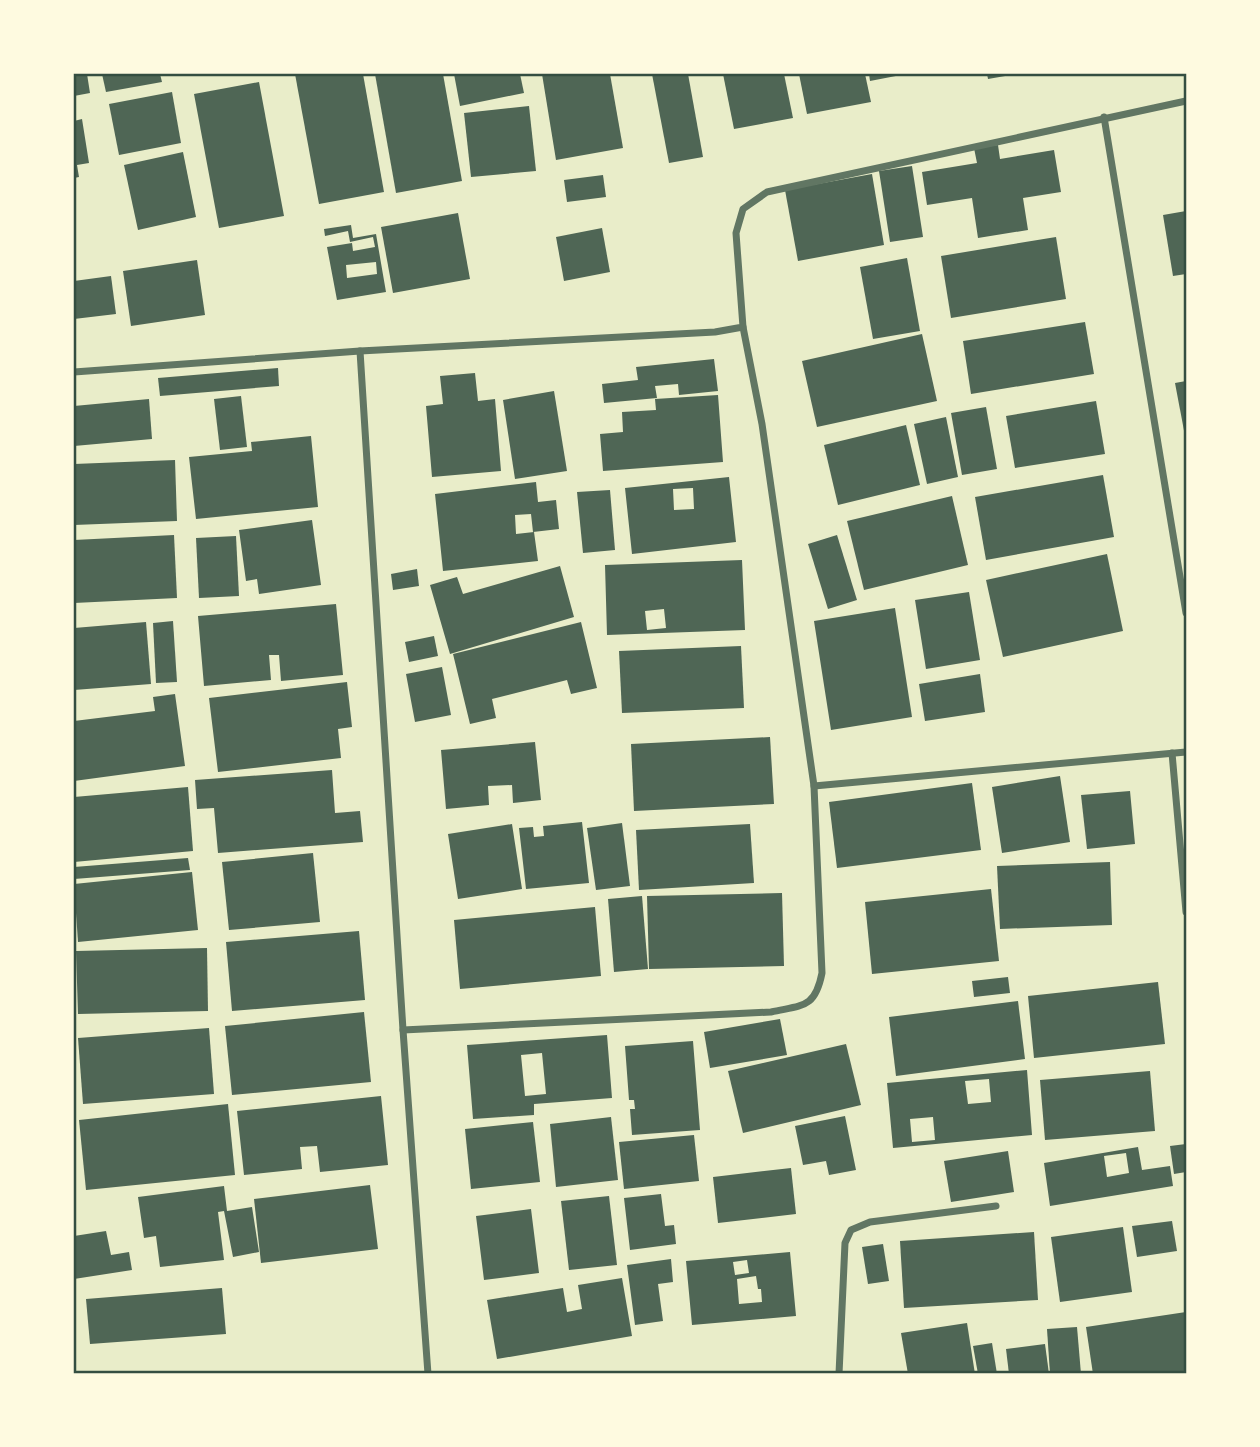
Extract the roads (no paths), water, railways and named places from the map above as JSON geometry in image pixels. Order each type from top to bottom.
[{"type":"street","points":[[403,1030],[771,1012],[807,1004],[819,992],[822,973],[814,786],[762,424],[743,327],[736,233],[743,209],[767,192],[1186,101]]},
{"type":"street","points":[[1104,117],[1186,612]]},
{"type":"street","points":[[74,372],[360,351],[715,332],[743,327]]},
{"type":"street","points":[[360,351],[403,1030],[428,1374]]},
{"type":"street","points":[[814,786],[1186,752]]},
{"type":"street","points":[[1172,753],[1186,912]]},
{"type":"street","points":[[839,1374],[845,1243],[851,1230],[870,1222],[996,1206]]}]
